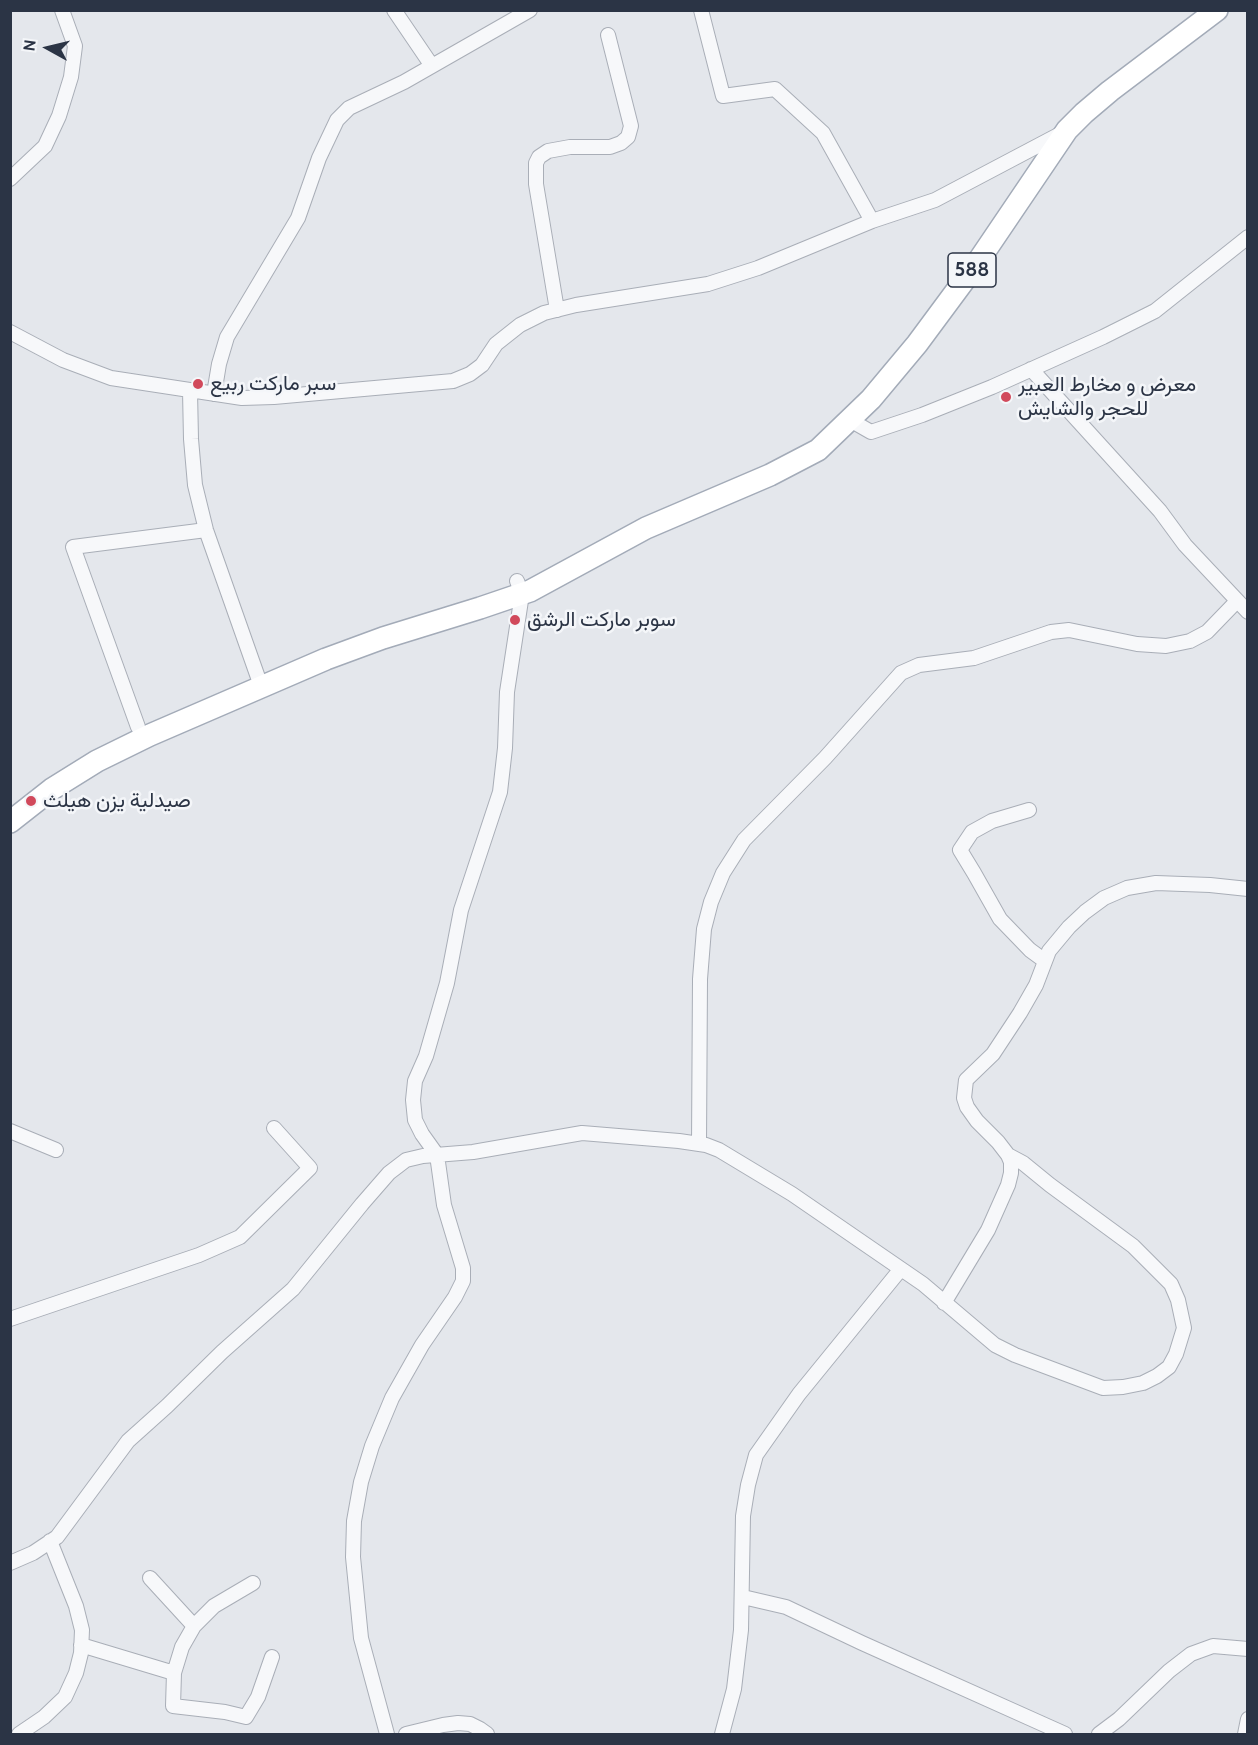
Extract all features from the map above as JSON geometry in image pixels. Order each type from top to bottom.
[{"type":"main road","name":"588","points":[[850,420],[871,399],[916,345],[977,263],[1067,130],[1110,91],[1217,10]]},
{"type":"main road","points":[[10,822],[52,789],[97,761],[330,645],[487,593],[520,587],[542,571],[614,531],[755,467],[850,420]]},
{"type":"main road","points":[[10,806],[78,759],[138,727],[225,687],[259,680]]},
{"type":"street","points":[[10,179],[45,146],[62,106],[71,77],[75,46],[62,10]]},
{"type":"street","points":[[394,10],[432,66]]},
{"type":"street","points":[[214,394],[227,337],[298,218],[319,158],[337,120],[349,108],[404,82],[530,10]]},
{"type":"street","points":[[701,10],[723,96],[775,89],[823,133],[872,221]]},
{"type":"street","points":[[557,310],[536,184],[536,163],[539,157],[548,151],[570,147],[610,147],[621,143],[628,137],[632,126],[608,35]]},
{"type":"street","points":[[10,332],[63,360],[111,378],[242,398],[453,381],[470,374],[482,364],[496,344],[520,325],[544,313],[708,284],[758,268],[872,221],[935,200],[1067,130]]},
{"type":"street","points":[[850,420],[871,432],[922,415],[1103,337],[1155,311],[1248,237]]},
{"type":"street","points":[[1031,369],[1160,511],[1185,545],[1248,612]]},
{"type":"street","points":[[190,391],[195,485],[206,530],[259,680]]},
{"type":"street","points":[[138,727],[72,547],[206,530]]},
{"type":"street","points":[[387,1734],[361,1638],[353,1557],[354,1521],[361,1482],[372,1446],[392,1398],[463,1281],[463,1268],[444,1205],[437,1155],[415,1120],[412,1100],[415,1081],[426,1056],[447,983],[461,910],[500,792],[505,748],[507,692],[520,587]]},
{"type":"street","points":[[699,1144],[700,979],[704,929],[711,902],[723,873],[744,840],[825,758],[901,673],[919,665],[974,658],[1051,632],[1069,630],[1137,644],[1166,646],[1190,641],[1207,633],[1237,601]]},
{"type":"street","points":[[1029,810],[992,821],[972,832],[960,850],[1000,919],[1030,951],[1045,962]]},
{"type":"street","points":[[944,1303],[988,1230],[1011,1173],[1011,1162],[1008,1155],[967,1107],[964,1098],[966,1080],[993,1054],[1020,1013],[1049,951],[1085,912],[1104,898],[1127,888],[1156,883],[1248,889]]},
{"type":"street","points":[[10,1319],[199,1255],[240,1237],[310,1168],[274,1128]]},
{"type":"street","points":[[10,1131],[56,1150]]},
{"type":"street","points":[[10,1563],[33,1553],[57,1537],[128,1441],[293,1289],[362,1204],[390,1173],[406,1160],[485,1150],[582,1133],[699,1144],[719,1150],[792,1194],[923,1284],[994,1345],[1103,1388],[1123,1388],[1143,1383],[1157,1376],[1169,1366],[1176,1354],[1184,1328],[1179,1300],[1171,1284],[1133,1246],[1050,1185],[1023,1162],[1008,1155]]},
{"type":"street","points":[[722,1734],[734,1689],[743,1597],[743,1516],[756,1455],[799,1394],[900,1270]]},
{"type":"street","points":[[19,1734],[44,1717],[65,1697],[76,1673],[81,1653],[82,1630],[76,1606],[50,1541]]},
{"type":"street","points":[[150,1578],[194,1626]]},
{"type":"street","points":[[253,1583],[214,1606],[194,1626],[182,1647],[174,1673],[173,1706],[225,1712],[246,1718],[258,1697],[272,1657]]},
{"type":"street","points":[[743,1597],[786,1607],[1065,1734]]},
{"type":"street","points":[[81,1645],[174,1673]]},
{"type":"street","points":[[1099,1734],[1119,1719],[1169,1671],[1191,1654],[1213,1646],[1248,1649]]},
{"type":"street","points":[[1245,1734],[1248,1719]]},
{"type":"street","points":[[406,1734],[458,1723],[470,1724],[487,1734]]},
{"type":"place","name":"سبر ماركت ربيع","points":[[198,384]]},
{"type":"place","name":"معرض و مخارط العبير للحجر والشايش","points":[[1006,397]]},
{"type":"place","name":"سوبر ماركت الرشق","points":[[515,620]]},
{"type":"place","name":"صيدلية يزن هيلث","points":[[31,801]]}]
